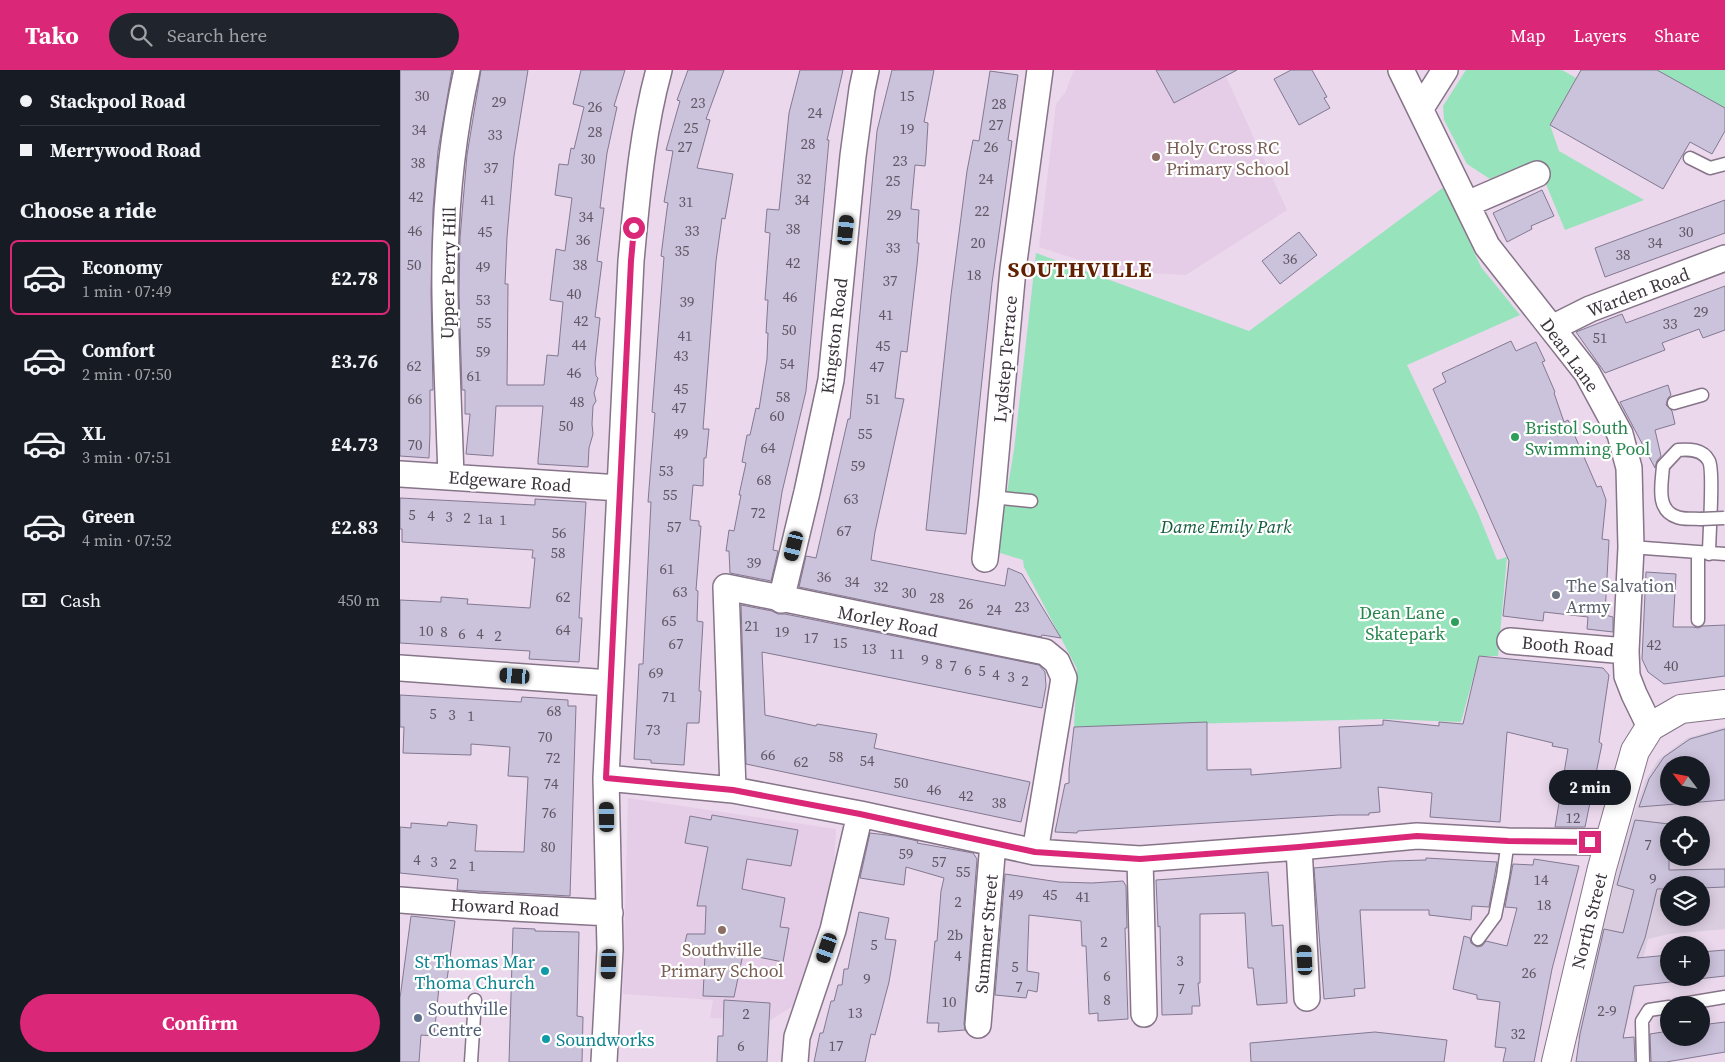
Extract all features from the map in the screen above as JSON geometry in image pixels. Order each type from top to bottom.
[{"type":"main road","points":[[1650,727],[1680,709],[1725,704]]},
{"type":"main road","name":"North Street","points":[[1556,1062],[1609,842],[1635,751],[1650,727]]},
{"type":"street","name":"Upper Perry Hill","points":[[451,477],[445,293],[446,244],[455,141],[467,70]]},
{"type":"street","points":[[604,1062],[610,949],[606,778],[632,252],[639,180],[651,98],[659,70]]},
{"type":"street","name":"Kingston Road","points":[[781,600],[831,380],[853,156],[866,70]]},
{"type":"street","name":"Lydstep Terrace","points":[[985,559],[1013,269],[1040,70]]},
{"type":"street","name":"Dean Lane","points":[[1401,70],[1487,246],[1622,420],[1620,434],[1629,468],[1631,547],[1626,651],[1627,676],[1650,727]]},
{"type":"street","points":[[1421,108],[1445,70]]},
{"type":"street","points":[[1467,204],[1537,174]]},
{"type":"street","name":"Warden Road","points":[[1552,328],[1590,309],[1725,258]]},
{"type":"street","name":"Edgeware Road","points":[[400,474],[620,488]]},
{"type":"street","name":"Morley Road","points":[[733,790],[726,587],[781,600],[1045,652],[1057,662],[1064,678],[1035,852]]},
{"type":"street","name":"Booth Road","points":[[1510,641],[1626,651]]},
{"type":"street","points":[[400,668],[610,684]]},
{"type":"street","points":[[606,778],[733,790],[860,814],[1035,852],[1140,859],[1417,836],[1508,841],[1609,842]]},
{"type":"street","points":[[795,1062],[797,1037],[833,930],[860,814]]},
{"type":"street","name":"Summer Street","points":[[978,1025],[993,842]]},
{"type":"street","points":[[1299,847],[1307,998]]},
{"type":"street","points":[[1140,859],[1144,1014]]},
{"type":"street","name":"Howard Road","points":[[400,900],[610,913]]},
{"type":"lane","points":[[1690,158],[1710,168],[1725,164]]},
{"type":"lane","points":[[1674,403],[1702,395]]},
{"type":"lane","points":[[1698,620],[1704,553],[1711,482],[1709,462],[1702,453],[1690,449],[1678,450],[1663,466],[1661,503],[1665,509],[1676,517],[1701,519],[1724,518]]},
{"type":"lane","points":[[992,497],[1031,501]]},
{"type":"lane","points":[[1631,547],[1725,554]]},
{"type":"lane","points":[[1478,939],[1495,916],[1508,841]]},
{"type":"lane","points":[[1710,999],[1725,996]]},
{"type":"lane","points":[[471,1062],[475,1000]]},
{"type":"lane","points":[[1643,1062],[1642,1021],[1649,1010],[1660,1008]]},
{"type":"shaded area","name":"Holy Cross RC Primary School","points":[[1074,70],[1223,70],[1287,210],[1186,275],[1113,271],[1039,247],[1056,104],[1065,93]]},
{"type":"shaded area","points":[[1725,727],[1725,929],[1669,934],[1648,939],[1622,1043],[1575,1038],[1624,845],[1645,781],[1658,760],[1660,758],[1660,806],[1710,806],[1710,756],[1663,756],[1687,738]]},
{"type":"shaded area","name":"Southville Primary School","points":[[628,798],[836,829],[834,868],[827,904],[793,1006],[769,1021],[710,1018],[713,1000],[623,994]]},
{"type":"green space","points":[[1466,70],[1562,70],[1576,78],[1550,125],[1559,151],[1644,200],[1565,230],[1536,160],[1490,179],[1467,164],[1444,120],[1443,106]]},
{"type":"green space","points":[[1657,70],[1725,70],[1725,108]]},
{"type":"green space","name":"Dame Emily Park","points":[[1444,187],[1481,267],[1520,315],[1407,365],[1478,513],[1497,560],[1507,557],[1498,656],[1479,656],[1461,722],[1382,719],[1074,727],[1077,669],[1024,567],[1023,560],[997,552],[1014,450],[1036,253],[1249,331]]},
{"type":"building","points":[[400,70],[452,70],[438,151],[433,209],[431,294],[433,390],[430,390],[429,458],[400,456]]},
{"type":"building","points":[[481,70],[528,70],[514,156],[507,237],[505,284],[508,284],[507,385],[544,385],[547,355],[558,356],[563,302],[550,300],[556,249],[565,251],[572,198],[555,195],[559,164],[568,165],[571,148],[574,149],[584,107],[573,104],[581,70],[625,70],[614,106],[617,107],[607,153],[600,208],[604,208],[597,261],[602,262],[595,317],[600,318],[595,363],[596,376],[598,378],[594,393],[596,401],[593,406],[593,434],[589,448],[588,467],[538,464],[543,406],[496,406],[493,456],[466,454],[470,414],[465,414],[465,390],[462,390],[459,294],[460,238],[467,155]]},
{"type":"building","points":[[688,70],[724,70],[706,119],[710,120],[697,168],[733,174],[725,219],[722,218],[716,261],[703,429],[709,429],[706,458],[704,458],[703,486],[693,485],[690,520],[699,521],[699,526],[701,526],[696,590],[698,591],[697,621],[703,622],[699,723],[687,723],[684,765],[651,763],[651,760],[634,759],[639,664],[643,664],[651,502],[648,502],[655,413],[652,412],[664,257],[661,256],[668,203],[664,202],[673,151],[666,150],[680,101],[677,100]]},
{"type":"building","points":[[800,70],[843,70],[827,140],[829,140],[806,391],[782,492],[773,550],[778,551],[771,581],[730,573],[729,551],[726,551],[729,530],[734,531],[741,495],[739,495],[746,463],[742,462],[747,435],[750,435],[756,408],[759,409],[767,359],[768,300],[765,300],[770,233],[765,232],[767,209],[779,210],[789,113]]},
{"type":"building","points":[[892,70],[934,70],[924,122],[928,123],[925,166],[915,165],[911,209],[919,210],[917,243],[919,243],[907,352],[901,351],[895,398],[904,399],[875,532],[871,560],[1005,586],[1008,568],[1022,574],[1061,638],[1042,635],[1041,637],[799,587],[806,556],[816,558],[848,419],[850,419],[877,131]]},
{"type":"building","points":[[1156,70],[1237,70],[1174,103]]},
{"type":"building","points":[[1291,70],[1312,70],[1327,97],[1324,98],[1330,108],[1299,125],[1274,79]]},
{"type":"building","points":[[1581,70],[1657,70],[1725,108],[1725,131],[1712,154],[1690,142],[1663,189],[1550,125]]},
{"type":"building","points":[[990,71],[1018,75],[1008,140],[1012,141],[992,283],[966,534],[926,530],[951,295],[967,171],[973,140],[979,141]]},
{"type":"building","points":[[1542,190],[1554,216],[1531,226],[1532,229],[1507,242],[1493,213]]},
{"type":"building","points":[[1725,200],[1725,233],[1605,277],[1595,248]]},
{"type":"building","points":[[1299,232],[1317,255],[1280,284],[1262,261]]},
{"type":"building","points":[[1725,286],[1725,330],[1703,338],[1699,329],[1662,343],[1665,350],[1605,373],[1576,332],[1622,314],[1626,323]]},
{"type":"building","name":"Bristol South Swimming Pool","points":[[1511,341],[1516,351],[1536,342],[1545,361],[1542,362],[1555,392],[1564,422],[1568,420],[1597,487],[1601,486],[1606,500],[1602,539],[1609,540],[1605,615],[1613,617],[1613,632],[1587,629],[1588,617],[1544,612],[1543,621],[1503,616],[1509,561],[1433,389],[1446,382],[1442,373]]},
{"type":"building","points":[[1668,385],[1671,395],[1666,405],[1672,411],[1675,424],[1655,430],[1661,456],[1655,468],[1620,402]]},
{"type":"building","points":[[400,498],[535,505],[535,499],[586,502],[579,618],[582,618],[579,662],[529,659],[530,651],[400,643],[400,600],[441,602],[441,597],[468,599],[467,604],[530,608],[535,558],[532,558],[533,550],[402,542]]},
{"type":"building","points":[[1646,572],[1676,574],[1673,627],[1698,628],[1725,625],[1725,676],[1664,684],[1648,672],[1642,659]]},
{"type":"building","points":[[741,605],[778,614],[1039,665],[1045,672],[1046,686],[1042,708],[762,652],[765,715],[816,726],[817,724],[877,734],[874,748],[1030,782],[1021,822],[746,764]]},
{"type":"building","points":[[1479,656],[1603,668],[1609,675],[1599,742],[1602,744],[1585,827],[1555,827],[1568,749],[1552,746],[1553,743],[1507,732],[1500,822],[1430,817],[1432,793],[1378,787],[1380,812],[1369,813],[1369,815],[1339,815],[1094,830],[1078,831],[1077,833],[1055,832],[1065,784],[1069,783],[1074,727],[1207,722],[1207,770],[1251,769],[1251,775],[1341,768],[1339,727],[1383,725],[1383,720],[1439,726],[1439,722],[1463,724]]},
{"type":"building","points":[[400,695],[521,702],[522,697],[568,700],[568,706],[576,706],[570,896],[457,890],[458,879],[400,873],[400,827],[411,828],[411,823],[447,826],[448,822],[477,825],[475,851],[524,852],[528,777],[508,776],[510,747],[471,744],[471,755],[403,753],[404,727],[400,727]]},
{"type":"building","points":[[1725,729],[1725,800],[1710,801],[1710,756],[1665,756],[1690,739]]},
{"type":"building","points":[[1660,763],[1660,805],[1639,807],[1649,779]]},
{"type":"building","points":[[712,815],[798,830],[791,866],[747,859],[742,889],[785,898],[780,927],[789,928],[783,962],[743,954],[734,997],[703,996],[705,955],[683,951],[687,934],[705,934],[706,906],[697,906],[708,847],[685,843],[690,816],[711,820]]},
{"type":"building","points":[[1635,820],[1660,823],[1660,866],[1669,866],[1669,870],[1725,869],[1725,887],[1710,888],[1710,876],[1660,876],[1660,889],[1657,889],[1645,938],[1637,958],[1660,956],[1660,983],[1634,986],[1623,1038],[1634,1037],[1635,1062],[1576,1062],[1580,1034],[1604,929],[1623,933],[1634,890],[1617,885]]},
{"type":"building","points":[[870,833],[895,836],[918,841],[917,843],[973,853],[977,859],[965,1030],[938,1032],[939,1023],[927,1023],[935,941],[937,941],[941,891],[944,878],[906,867],[904,885],[860,878]]},
{"type":"building","points":[[1426,858],[1497,862],[1489,907],[1472,906],[1471,920],[1429,915],[1429,910],[1360,910],[1365,988],[1354,989],[1355,996],[1324,999],[1314,868],[1426,860]]},
{"type":"building","points":[[1534,859],[1579,866],[1552,969],[1534,1062],[1503,1062],[1506,1048],[1495,1047],[1500,1002],[1477,999],[1477,995],[1453,989],[1464,936],[1470,938],[1471,943],[1477,947],[1482,946],[1486,941],[1507,946],[1517,908],[1505,907],[1513,864],[1533,865]]},
{"type":"building","points":[[1268,872],[1272,926],[1283,925],[1287,1003],[1257,1005],[1253,968],[1248,968],[1245,913],[1200,914],[1200,983],[1198,983],[1200,1006],[1192,1006],[1192,1014],[1162,1015],[1160,926],[1158,927],[1156,880]]},
{"type":"building","points":[[1005,874],[1059,882],[1092,883],[1123,881],[1126,886],[1127,928],[1125,928],[1128,1019],[1098,1021],[1098,1013],[1089,1014],[1086,946],[1082,946],[1081,921],[1029,915],[1027,971],[1039,973],[1037,992],[1028,990],[1026,998],[995,995]]},
{"type":"building","points":[[859,912],[889,918],[885,939],[896,940],[889,982],[875,1035],[871,1034],[865,1062],[814,1062],[820,1033],[823,1033],[831,1001],[834,1001],[838,985],[842,985],[844,969],[848,969]]},
{"type":"building","points":[[411,916],[455,921],[446,987],[439,987],[434,1036],[421,1035],[419,1062],[400,1062],[400,998]]},
{"type":"building","points":[[513,928],[535,929],[535,931],[579,932],[577,1016],[583,1017],[582,1062],[509,1062]]},
{"type":"building","points":[[1725,950],[1725,976],[1710,978],[1710,951]]},
{"type":"building","points":[[724,1000],[770,1003],[767,1062],[717,1062],[718,1036],[723,1036]]},
{"type":"building","points":[[1725,1022],[1725,1052],[1666,1062],[1651,1062],[1650,1034],[1660,1032],[1660,1046],[1710,1046],[1710,1024]]},
{"type":"building","points":[[1375,1032],[1447,1040],[1444,1062],[1251,1062],[1250,1043]]},
{"type":"place","name":"Holy Cross RC Primary School","points":[[1156,157]]},
{"type":"place","name":"Bristol South Swimming Pool","points":[[1515,437]]},
{"type":"place","name":"The Salvation Army","points":[[1556,595]]},
{"type":"place","name":"Dean Lane Skatepark","points":[[1455,622]]},
{"type":"place","name":"Southville Primary School","points":[[722,930]]},
{"type":"place","name":"St Thomas Mar Thoma Church","points":[[545,971]]},
{"type":"place","name":"Southville Centre","points":[[418,1018]]},
{"type":"place","name":"Soundworks","points":[[546,1039]]},
{"type":"district","name":"SOUTHVILLE","points":[[1080,269]]},
{"type":"route","points":[[634,228],[606,778],[733,790],[860,814],[1035,852],[1140,859],[1417,836],[1508,841],[1590,842]]}]
